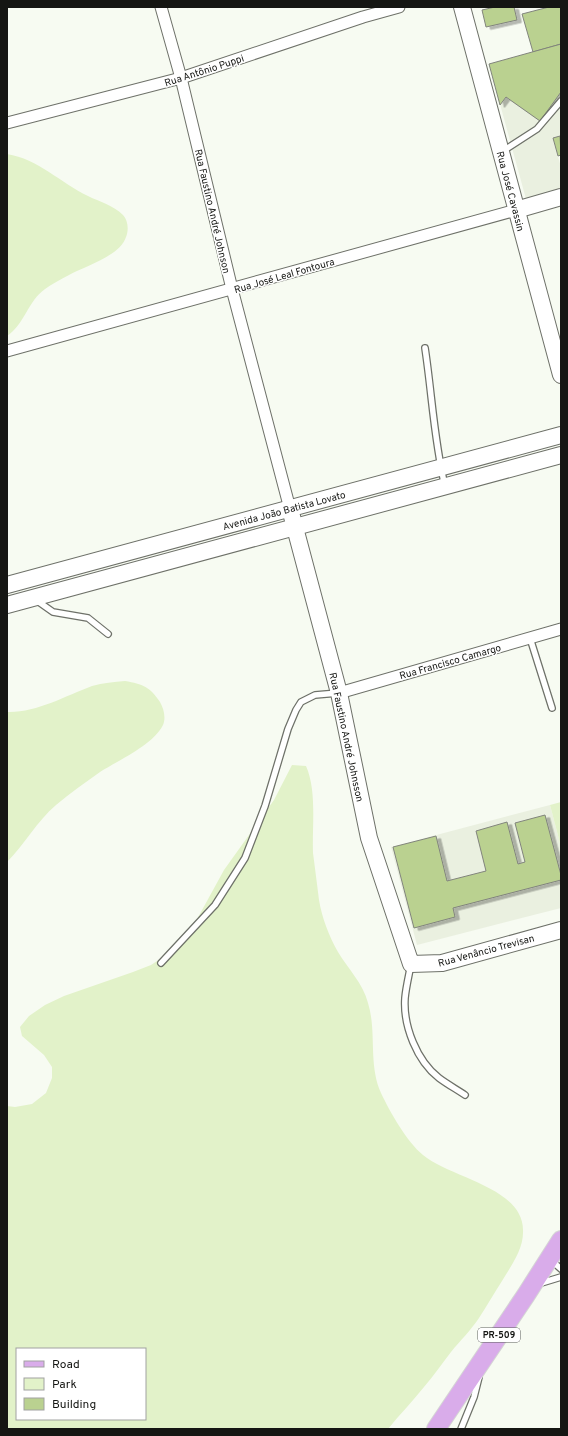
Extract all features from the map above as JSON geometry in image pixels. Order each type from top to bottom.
[{"type":"main road","name":"PR-509","points":[[436,1429],[532,1286],[555,1264],[561,1240]]},
{"type":"street","name":"Rua Faustino André Johnson","points":[[161,7],[181,78],[232,289],[290,509]]},
{"type":"street","name":"Rua Antônio Puppi","points":[[7,123],[181,78],[364,17],[399,7]]},
{"type":"street","name":"Rua José Cavassin","points":[[462,7],[516,210],[554,341],[561,375]]},
{"type":"street","name":"Rua José Leal Fontoura","points":[[7,351],[561,197]]},
{"type":"street","name":"Avenida João Batista Lovato","points":[[7,585],[561,435]]},
{"type":"street","points":[[518,447],[524,466]]},
{"type":"street","name":"Avenida João Batista Lovato","points":[[7,605],[561,456]]},
{"type":"street","name":"Rua Faustino André Johnsson","points":[[290,509],[339,693],[369,838],[411,964]]},
{"type":"street","name":"Rua Francisco Camargo","points":[[339,693],[561,628]]},
{"type":"street","name":"Rua Venâncio Trevisan","points":[[411,964],[442,963],[561,930]]},
{"type":"lane","points":[[501,152],[537,129],[561,101]]},
{"type":"lane","points":[[425,348],[441,468],[446,487]]},
{"type":"lane","points":[[33,598],[53,612],[88,618],[108,634]]},
{"type":"lane","points":[[530,638],[552,708]]},
{"type":"lane","points":[[161,963],[215,905],[245,858],[265,806],[288,729],[301,702],[315,695],[339,693]]},
{"type":"lane","points":[[411,964],[405,999],[407,1019],[412,1039],[422,1061],[438,1078],[465,1095]]},
{"type":"lane","points":[[532,1286],[561,1277]]},
{"type":"lane","points":[[461,1429],[474,1397],[484,1358]]},
{"type":"shaded area","points":[[561,44],[561,136],[553,139],[561,167],[561,189],[526,199],[489,64]]},
{"type":"shaded area","points":[[550,805],[561,847],[561,908],[417,945],[391,847]]},
{"type":"green space","points":[[7,154],[39,166],[78,191],[115,209],[125,217],[128,228],[126,237],[117,250],[101,260],[57,282],[39,294],[18,326],[7,336]]},
{"type":"green space","points":[[125,681],[137,683],[146,687],[153,693],[163,708],[163,725],[152,739],[126,757],[100,772],[49,811],[7,862],[7,712],[29,710],[92,686]]},
{"type":"green space","points":[[292,765],[306,766],[312,786],[313,853],[320,907],[326,927],[335,946],[366,996],[371,1014],[375,1071],[381,1093],[405,1135],[423,1155],[435,1163],[498,1193],[511,1203],[520,1215],[523,1230],[523,1237],[519,1251],[476,1322],[435,1374],[388,1429],[7,1428],[7,1106],[15,1107],[32,1104],[46,1093],[52,1078],[52,1067],[44,1055],[22,1036],[20,1027],[29,1016],[45,1005],[64,996],[151,965],[178,947],[190,932],[224,870],[274,800]]},
{"type":"green space","points":[[561,802],[561,847],[550,805]]},
{"type":"building","points":[[495,7],[514,7],[517,20],[486,27],[482,10]]},
{"type":"building","points":[[549,7],[561,7],[561,44],[533,52],[522,14]]},
{"type":"building","points":[[561,44],[561,92],[540,121],[506,97],[500,105],[489,64]]},
{"type":"building","points":[[560,136],[561,155],[558,156],[553,138]]},
{"type":"building","points":[[545,815],[561,880],[453,908],[455,917],[414,928],[393,847],[436,836],[447,881],[486,871],[476,831],[507,822],[518,864],[525,862],[515,823]]}]
